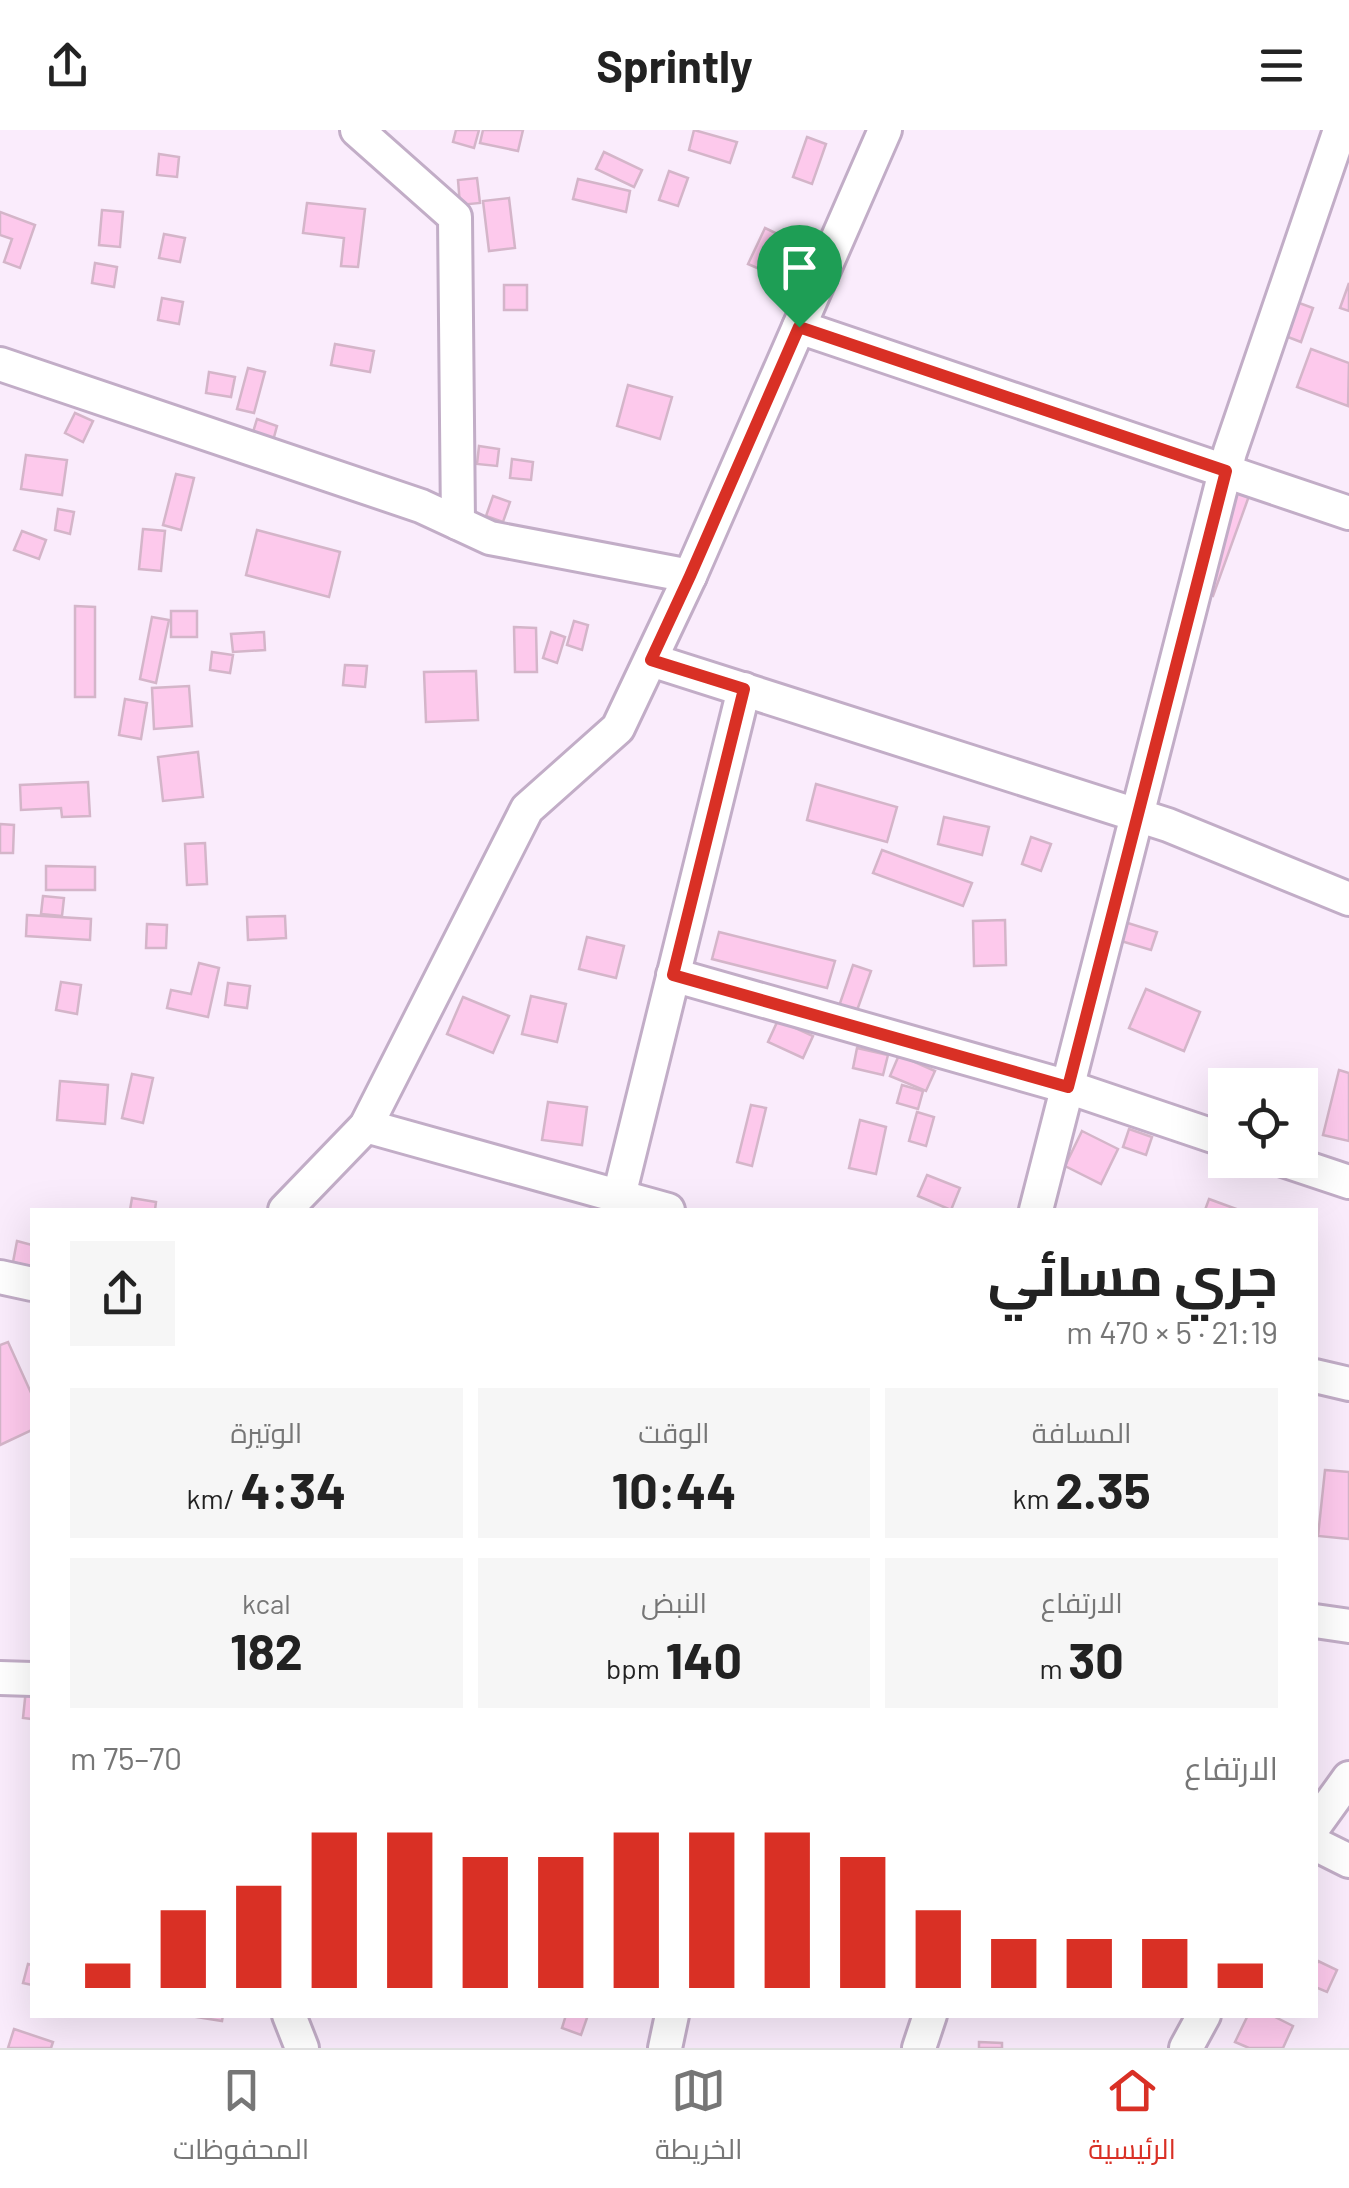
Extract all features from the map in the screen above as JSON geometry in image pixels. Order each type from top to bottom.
[{"type":"street","points":[[357,130],[455,218],[458,523]]},
{"type":"street","points":[[1037,1208],[1226,471],[1340,130]]},
{"type":"street","points":[[287,1208],[366,1126],[527,809],[618,728],[690,576],[799,327],[875,133]]},
{"type":"street","points":[[799,327],[1349,513]]},
{"type":"street","points":[[0,364],[422,506],[490,538],[690,576]]},
{"type":"street","points":[[651,660],[1168,825],[1349,899]]},
{"type":"street","points":[[618,1196],[744,689]]},
{"type":"street","points":[[673,975],[1068,1087],[1208,1134]]},
{"type":"street","points":[[366,1126],[661,1208]]},
{"type":"street","points":[[1318,1172],[1349,1182]]},
{"type":"street","points":[[0,1277],[30,1284]]},
{"type":"street","points":[[1318,1621],[1349,1626]]},
{"type":"street","points":[[0,1678],[30,1679]]},
{"type":"street","points":[[1318,1822],[1349,1778]]},
{"type":"street","points":[[1318,1846],[1349,1861]]},
{"type":"street","points":[[290,2018],[302,2048]]},
{"type":"street","points":[[665,2048],[671,2018]]},
{"type":"street","points":[[919,2048],[929,2018]]},
{"type":"street","points":[[1186,2048],[1202,2018]]},
{"type":"building","points":[[456,130],[479,130],[474,148],[453,142]]},
{"type":"building","points":[[483,130],[523,130],[518,151],[480,143]]},
{"type":"building","points":[[694,130],[737,142],[730,163],[689,150]]},
{"type":"building","points":[[807,137],[826,144],[812,184],[793,177]]},
{"type":"building","points":[[604,152],[642,170],[634,187],[596,169]]},
{"type":"building","points":[[159,154],[179,157],[177,177],[157,175]]},
{"type":"building","points":[[669,171],[688,178],[678,206],[659,200]]},
{"type":"building","points":[[477,178],[480,203],[460,205],[458,180]]},
{"type":"building","points":[[578,179],[630,191],[626,212],[573,199]]},
{"type":"building","points":[[509,198],[515,248],[489,251],[483,201]]},
{"type":"building","points":[[307,203],[365,209],[358,267],[341,266],[344,238],[303,233]]},
{"type":"building","points":[[102,210],[123,212],[120,247],[99,245]]},
{"type":"building","points":[[0,212],[35,225],[20,268],[4,262],[12,239],[0,235]]},
{"type":"building","points":[[765,228],[784,237],[776,253],[793,261],[785,280],[748,264]]},
{"type":"building","points":[[164,234],[185,238],[180,262],[159,258]]},
{"type":"building","points":[[95,263],[117,267],[114,287],[92,283]]},
{"type":"building","points":[[1349,283],[1349,311],[1340,308]]},
{"type":"building","points":[[504,285],[527,285],[527,310],[504,310]]},
{"type":"building","points":[[1280,296],[1313,308],[1301,342],[1267,329]]},
{"type":"building","points":[[162,298],[183,302],[179,324],[158,320]]},
{"type":"building","points":[[335,344],[374,351],[370,372],[331,365]]},
{"type":"building","points":[[1311,349],[1349,363],[1348,406],[1297,387]]},
{"type":"building","points":[[248,368],[265,372],[254,413],[237,409]]},
{"type":"building","points":[[209,372],[235,377],[231,397],[206,393]]},
{"type":"building","points":[[628,385],[672,397],[660,439],[617,426]]},
{"type":"building","points":[[75,413],[93,421],[83,442],[65,433]]},
{"type":"building","points":[[257,419],[277,426],[271,448],[250,442]]},
{"type":"building","points":[[479,446],[499,449],[497,466],[477,464]]},
{"type":"building","points":[[26,455],[67,460],[62,495],[21,489]]},
{"type":"building","points":[[512,459],[533,462],[531,480],[510,478]]},
{"type":"building","points":[[176,474],[194,478],[181,530],[163,525]]},
{"type":"building","points":[[1228,489],[1249,496],[1213,596],[1193,589]]},
{"type":"building","points":[[493,496],[510,502],[503,522],[486,516]]},
{"type":"building","points":[[58,509],[74,512],[70,534],[55,530]]},
{"type":"building","points":[[143,529],[165,531],[161,571],[139,569]]},
{"type":"building","points":[[257,530],[340,552],[329,597],[246,575]]},
{"type":"building","points":[[22,531],[46,540],[39,559],[14,550]]},
{"type":"building","points":[[75,606],[95,607],[95,697],[75,697]]},
{"type":"building","points":[[171,611],[197,611],[197,637],[171,637]]},
{"type":"building","points":[[152,617],[169,620],[156,683],[140,679]]},
{"type":"building","points":[[574,621],[588,625],[582,650],[567,645]]},
{"type":"building","points":[[514,627],[536,628],[537,672],[515,672]]},
{"type":"building","points":[[264,632],[265,650],[233,652],[231,634]]},
{"type":"building","points":[[551,632],[565,637],[557,663],[543,658]]},
{"type":"building","points":[[212,652],[233,655],[230,673],[210,670]]},
{"type":"building","points":[[345,665],[367,666],[365,687],[343,685]]},
{"type":"building","points":[[476,671],[478,720],[426,722],[424,672]]},
{"type":"building","points":[[189,686],[192,726],[154,729],[152,688]]},
{"type":"building","points":[[125,699],[147,703],[141,739],[119,735]]},
{"type":"building","points":[[198,752],[203,797],[163,801],[158,757]]},
{"type":"building","points":[[88,782],[90,816],[62,817],[61,808],[21,810],[20,785]]},
{"type":"building","points":[[816,784],[897,807],[887,842],[807,820]]},
{"type":"building","points":[[944,817],[989,827],[982,855],[938,844]]},
{"type":"building","points":[[0,824],[14,825],[13,853],[0,853]]},
{"type":"building","points":[[1031,837],[1051,844],[1041,871],[1022,864]]},
{"type":"building","points":[[205,843],[207,884],[187,885],[185,844]]},
{"type":"building","points":[[882,850],[972,883],[963,906],[873,873]]},
{"type":"building","points":[[46,866],[95,867],[95,890],[46,890]]},
{"type":"building","points":[[43,896],[64,898],[62,916],[41,914]]},
{"type":"building","points":[[27,915],[91,919],[90,940],[26,936]]},
{"type":"building","points":[[285,916],[286,938],[248,940],[247,917]]},
{"type":"building","points":[[1005,920],[1006,965],[974,966],[973,921]]},
{"type":"building","points":[[1118,920],[1157,932],[1151,950],[1121,941]]},
{"type":"building","points":[[147,924],[167,925],[166,948],[146,948]]},
{"type":"building","points":[[719,932],[835,961],[827,988],[712,959]]},
{"type":"building","points":[[587,937],[624,946],[616,978],[579,969]]},
{"type":"building","points":[[199,963],[219,968],[208,1017],[167,1008],[171,990],[191,994]]},
{"type":"building","points":[[853,965],[871,971],[855,1016],[838,1009]]},
{"type":"building","points":[[61,982],[81,985],[77,1014],[56,1010]]},
{"type":"building","points":[[228,983],[250,986],[247,1008],[225,1005]]},
{"type":"building","points":[[1146,989],[1200,1012],[1184,1051],[1129,1028]]},
{"type":"building","points":[[531,996],[566,1004],[557,1042],[522,1034]]},
{"type":"building","points":[[463,997],[509,1016],[493,1053],[447,1034]]},
{"type":"building","points":[[778,1020],[813,1036],[803,1058],[768,1042]]},
{"type":"building","points":[[857,1048],[888,1055],[883,1075],[853,1068]]},
{"type":"building","points":[[899,1055],[935,1071],[926,1091],[890,1076]]},
{"type":"building","points":[[1339,1070],[1349,1073],[1349,1141],[1323,1135]]},
{"type":"building","points":[[132,1074],[153,1078],[143,1123],[122,1118]]},
{"type":"building","points":[[60,1081],[108,1085],[105,1124],[57,1120]]},
{"type":"building","points":[[902,1085],[923,1091],[918,1109],[897,1103]]},
{"type":"building","points":[[548,1102],[587,1107],[582,1145],[542,1140]]},
{"type":"building","points":[[751,1105],[766,1108],[752,1166],[737,1162]]},
{"type":"building","points":[[917,1112],[934,1117],[926,1146],[909,1141]]},
{"type":"building","points":[[860,1120],[886,1127],[876,1174],[849,1168]]},
{"type":"building","points":[[1129,1129],[1152,1137],[1146,1155],[1123,1147]]},
{"type":"building","points":[[1082,1131],[1118,1149],[1101,1184],[1065,1166]]},
{"type":"building","points":[[927,1175],[960,1188],[952,1208],[918,1196]]},
{"type":"building","points":[[132,1198],[156,1202],[155,1208],[130,1208]]},
{"type":"building","points":[[1209,1199],[1234,1208],[1206,1208]]},
{"type":"building","points":[[17,1241],[30,1244],[30,1266],[13,1262]]},
{"type":"building","points":[[8,1342],[30,1391],[30,1431],[0,1445],[0,1345]]},
{"type":"building","points":[[1325,1470],[1349,1472],[1349,1539],[1318,1536]]},
{"type":"building","points":[[26,1689],[30,1690],[30,1719],[23,1718]]},
{"type":"building","points":[[1318,1961],[1337,1970],[1327,1992],[1318,1988]]},
{"type":"building","points":[[28,1964],[30,1964],[30,1985],[23,1983]]},
{"type":"building","points":[[565,2018],[587,2018],[581,2035],[562,2028]]},
{"type":"building","points":[[1247,2018],[1277,2018],[1293,2026],[1283,2048],[1249,2048],[1235,2042]]},
{"type":"building","points":[[14,2029],[53,2042],[51,2048],[8,2048]]},
{"type":"building","points":[[979,2042],[1002,2043],[1002,2048],[979,2048]]},
{"type":"route","points":[[799,327],[1226,471],[1068,1087],[673,975],[744,689],[651,660],[799,327]]}]
